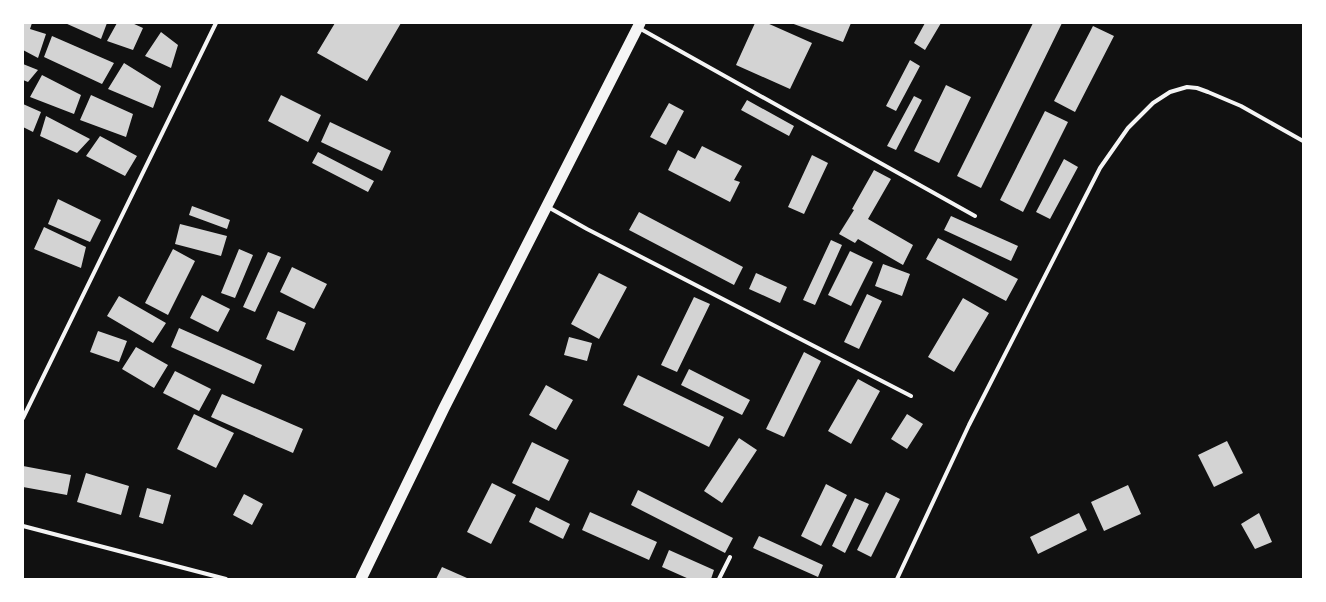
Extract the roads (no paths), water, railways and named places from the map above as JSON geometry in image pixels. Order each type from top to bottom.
[{"type":"highway","points":[[361,579],[444,408],[639,25]]},
{"type":"street","points":[[23,418],[216,23]]},
{"type":"street","points":[[639,25],[975,216]]},
{"type":"street","points":[[897,579],[969,425],[1097,175],[1128,128],[1153,103],[1170,92],[1187,87],[1197,88],[1241,106],[1303,141]]},
{"type":"street","points":[[546,206],[587,229],[911,396]]},
{"type":"street","points":[[23,526],[226,579]]},
{"type":"street","points":[[719,579],[730,557]]}]
